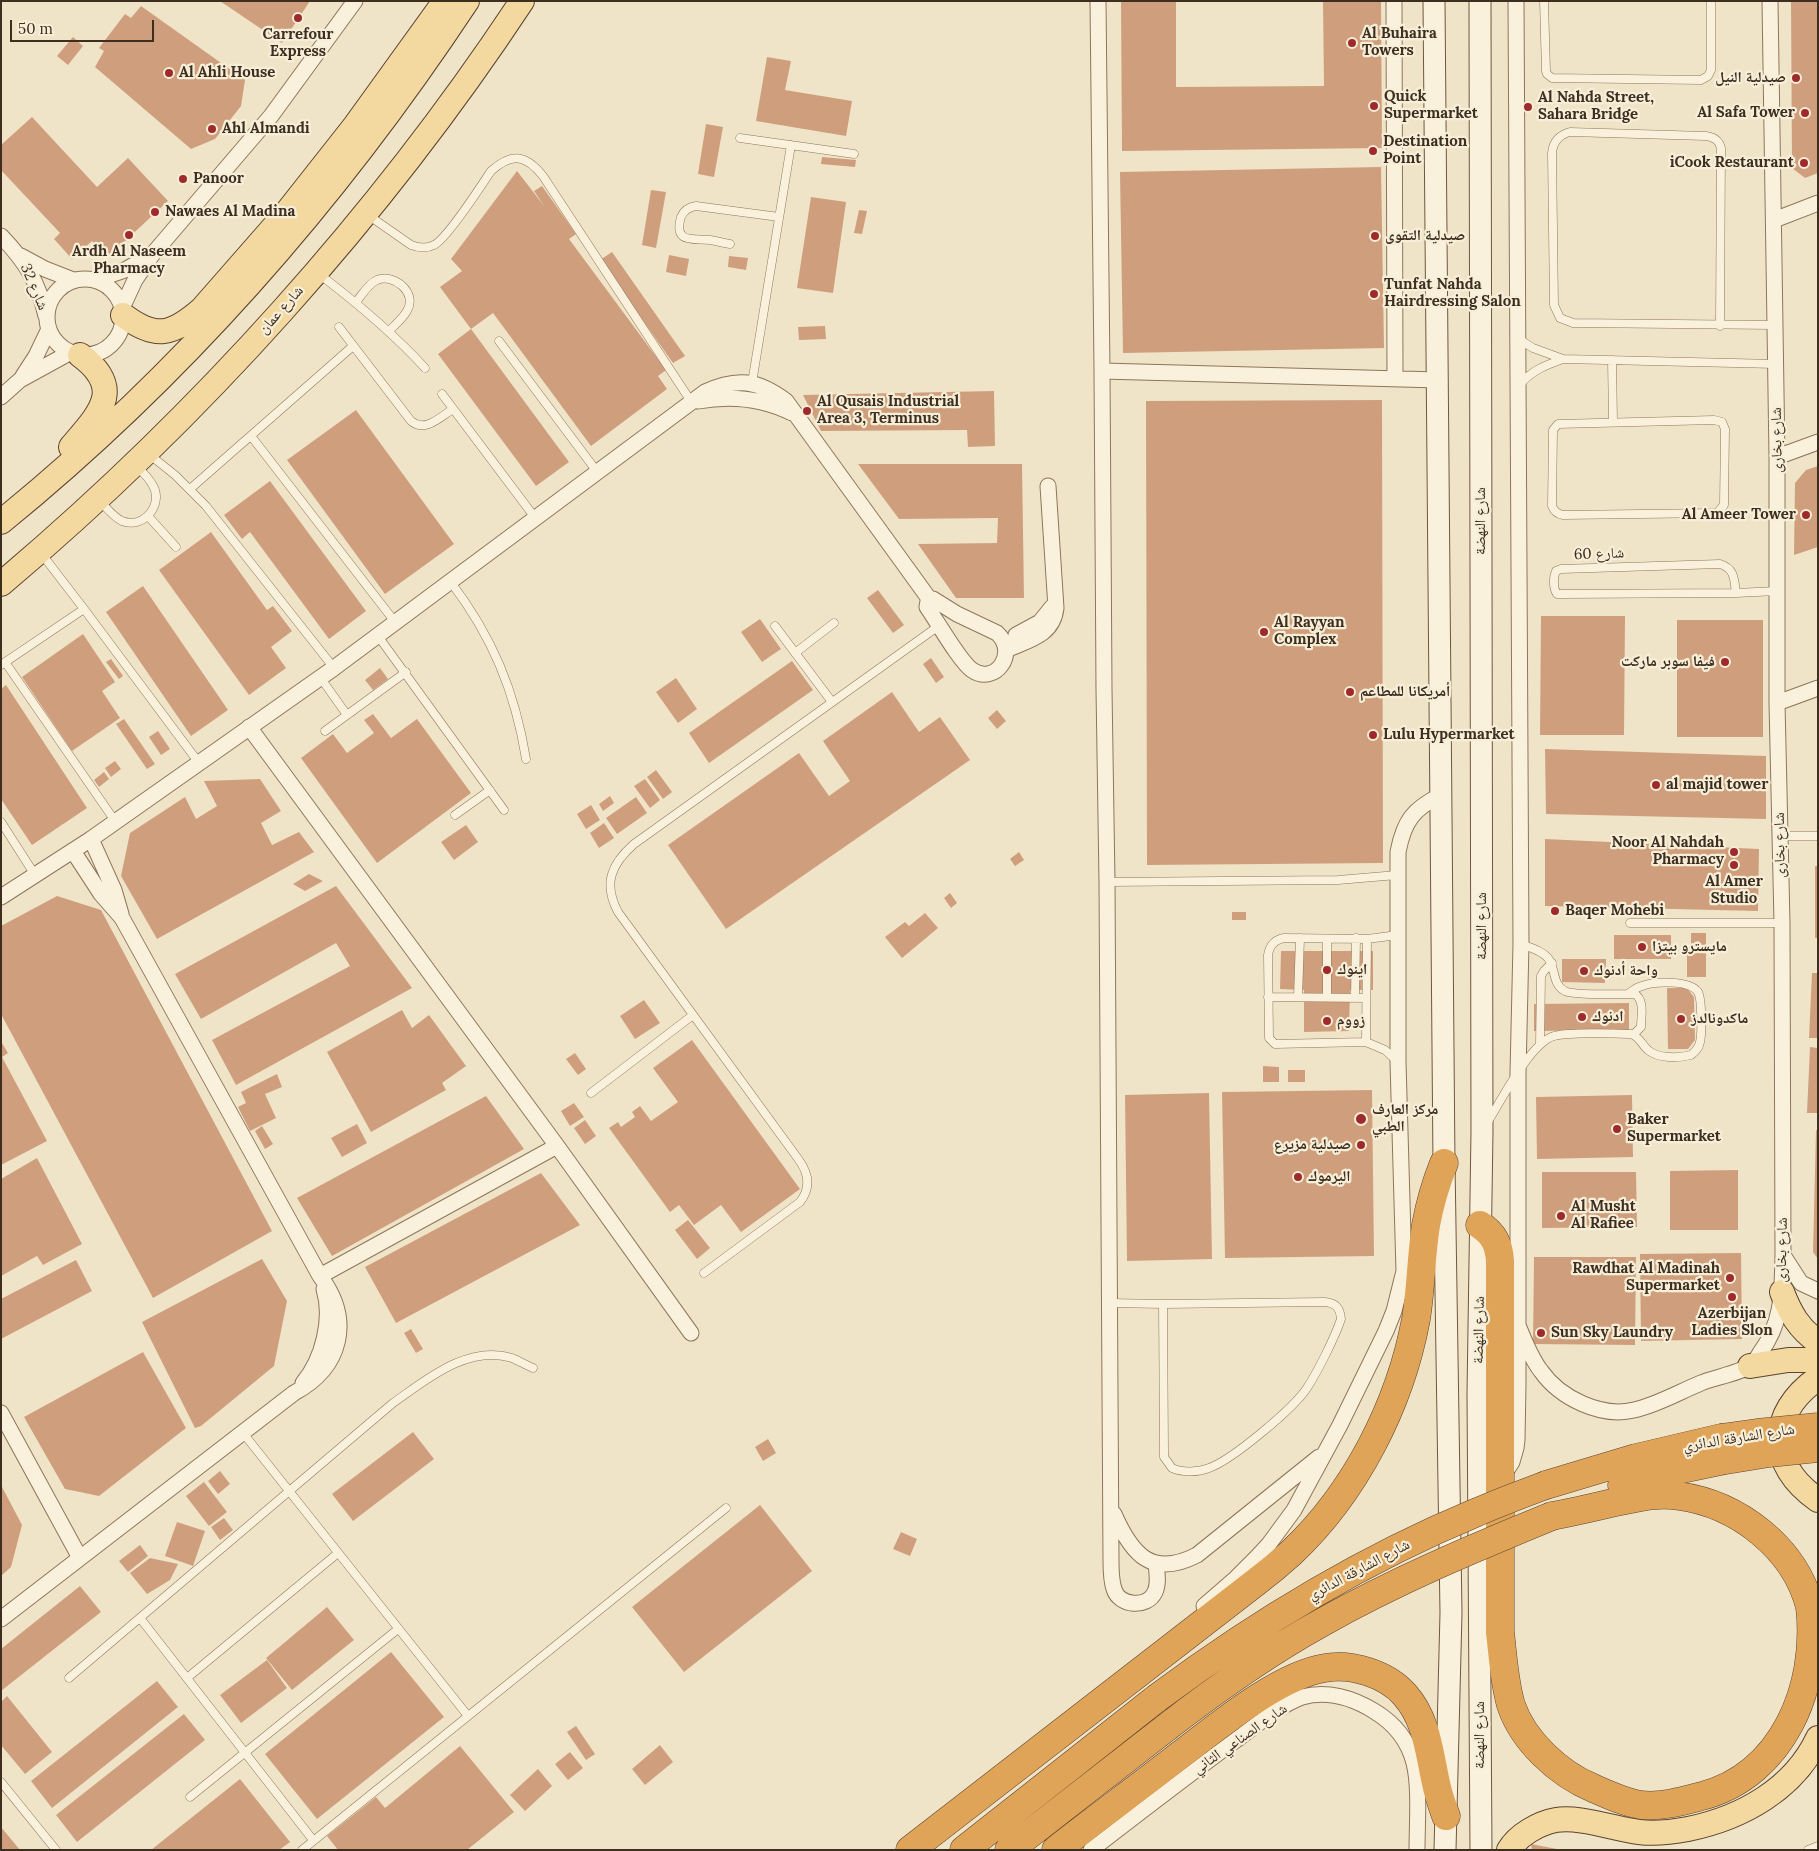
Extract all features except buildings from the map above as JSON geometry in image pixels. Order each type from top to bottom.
[{"type":"highway","points":[[910,1850],[1256,1582],[1292,1552],[1322,1519],[1372,1444],[1396,1391],[1409,1351],[1416,1318],[1426,1226],[1436,1183],[1444,1163]]},
{"type":"highway","points":[[1480,1225],[1495,1238],[1500,1255],[1500,1632],[1504,1676],[1512,1707],[1528,1737],[1552,1763],[1580,1783],[1612,1796],[1642,1805],[1676,1803],[1714,1793],[1742,1780],[1766,1761],[1786,1738],[1801,1711],[1810,1681],[1814,1644],[1810,1606],[1795,1572],[1768,1537],[1728,1511],[1704,1501],[1679,1496],[1654,1494],[1552,1516]]},
{"type":"highway","name":"شارع الشارقة الدائري","points":[[1010,1850],[1221,1686],[1321,1623],[1394,1585],[1552,1516],[1580,1501],[1648,1478],[1720,1450],[1757,1433],[1818,1427]]},
{"type":"highway","name":"شارع الشارقة الدائري","points":[[964,1850],[1157,1698],[1209,1660],[1278,1614],[1407,1544],[1474,1513],[1546,1485],[1636,1458],[1720,1450],[1769,1453],[1818,1448]]},
{"type":"highway","points":[[1056,1850],[1217,1727],[1279,1685],[1302,1674],[1325,1667],[1347,1667],[1368,1672],[1387,1681],[1404,1694],[1416,1711],[1424,1728],[1430,1747],[1436,1783],[1446,1816]]},
{"type":"main road","points":[[122,311],[134,323],[147,330],[159,332],[173,330],[186,323],[202,309],[287,212],[354,127],[445,1]]},
{"type":"main road","points":[[1,522],[111,428],[189,351],[339,179],[386,117],[466,1]]},
{"type":"main road","name":"شارع عمان","points":[[1,584],[40,552],[98,498],[202,396],[315,272],[418,147],[472,74],[522,1]]},
{"type":"main road","name":"شارع النهضة","points":[[1434,1],[1439,380],[1444,1163],[1451,1613],[1445,1850]]},
{"type":"main road","name":"شارع النهضة","points":[[1480,1],[1482,1131],[1478,1394],[1481,1850]]},
{"type":"main road","points":[[60,472],[62,460],[97,414],[102,405],[104,395],[104,385],[96,367],[75,353]]},
{"type":"main road","points":[[1782,1292],[1789,1311],[1797,1324],[1818,1342]]},
{"type":"main road","points":[[1750,1366],[1788,1360],[1818,1360]]},
{"type":"main road","points":[[1818,1378],[1803,1390],[1791,1404],[1783,1421],[1780,1439],[1787,1469],[1796,1482],[1818,1500]]},
{"type":"main road","points":[[1510,1849],[1526,1833],[1556,1820],[1574,1820],[1626,1830],[1657,1833],[1672,1832],[1726,1819],[1755,1806],[1778,1788],[1799,1767],[1818,1738]]},
{"type":"street","points":[[48,324],[58,343],[75,353],[92,354],[103,350],[112,343],[119,333],[122,311],[135,280],[152,255],[271,116],[355,1]]},
{"type":"street","points":[[1098,1],[1107,882],[1111,1577],[1114,1590],[1119,1597],[1126,1602],[1134,1604],[1150,1598],[1155,1592],[1157,1583],[1156,1564]]},
{"type":"street","points":[[1394,1],[1395,378]]},
{"type":"street","points":[[1500,1480],[1512,1462],[1516,1448],[1518,1384],[1518,1073],[1521,944],[1516,1]]},
{"type":"street","name":"شارع بخارى","points":[[1750,1366],[1770,1338],[1781,1305],[1783,1255],[1782,924],[1777,703],[1777,457],[1770,1]]},
{"type":"street","points":[[1774,220],[1818,203]]},
{"type":"street","name":"شارع 32","points":[[1,236],[20,255],[45,269],[73,280]]},
{"type":"street","name":"شارع 32","points":[[20,255],[39,292],[48,324]]},
{"type":"street","points":[[1,397],[20,380],[36,356],[48,324],[50,302],[55,293],[73,280],[96,280],[125,270],[152,255]]},
{"type":"street","points":[[96,280],[107,286],[116,296],[122,311]]},
{"type":"street","points":[[20,380],[75,353]]},
{"type":"street","points":[[1102,371],[1439,380]]},
{"type":"street","points":[[1,897],[91,839],[334,668],[705,392],[720,385],[736,382],[752,383],[770,389],[786,401],[930,600]]},
{"type":"street","points":[[692,402],[714,398],[758,400],[779,406],[798,416]]},
{"type":"street","points":[[1777,457],[1818,442]]},
{"type":"street","points":[[1005,645],[1046,630],[1055,617],[1048,486]]},
{"type":"street","points":[[930,600],[936,600],[957,614],[997,633],[1005,645],[1003,663],[999,668],[988,673],[975,672],[966,664],[927,607],[927,603],[930,600]]},
{"type":"street","points":[[1777,703],[1818,688]]},
{"type":"street","points":[[249,727],[557,1146],[691,1333]]},
{"type":"street","points":[[1161,1655],[1178,1628],[1234,1580],[1269,1544],[1294,1510],[1386,1331],[1394,1311],[1404,1271],[1398,1062],[1398,852],[1406,825],[1414,813],[1424,803],[1442,795]]},
{"type":"street","points":[[91,839],[114,890],[122,918]]},
{"type":"street","points":[[1,1619],[294,1393],[306,1380],[315,1364],[322,1347],[326,1329],[325,1293],[320,1276],[122,918],[101,894],[73,851]]},
{"type":"street","points":[[320,1276],[557,1146]]},
{"type":"street","points":[[1783,1255],[1801,1283],[1818,1291]]},
{"type":"street","points":[[1518,1323],[1528,1350],[1541,1371],[1558,1388],[1600,1410],[1633,1411],[1704,1382],[1750,1366]]},
{"type":"street","points":[[1,1413],[80,1558]]},
{"type":"street","points":[[1111,1508],[1123,1534],[1145,1558],[1156,1564],[1176,1564],[1197,1555],[1325,1452]]},
{"type":"street","name":"شارع الصناعي الثاني","points":[[1091,1850],[1254,1727],[1301,1698],[1319,1694],[1337,1695],[1367,1706],[1394,1725],[1403,1736],[1415,1764],[1417,1850]]},
{"type":"lane","points":[[1544,1],[1546,71],[1552,78],[1701,80],[1708,76],[1711,70],[1711,1]]},
{"type":"lane","points":[[1720,326],[1721,148],[1718,141],[1715,138],[1706,136],[1570,132],[1559,137],[1552,147],[1552,153],[1554,305],[1560,318],[1573,323],[1720,326],[1775,326]]},
{"type":"lane","points":[[740,138],[854,154]]},
{"type":"lane","points":[[752,383],[791,145]]},
{"type":"lane","points":[[364,213],[411,245],[419,248],[426,247],[440,241],[491,171],[501,162],[512,158],[523,158],[534,164],[544,176],[692,402]]},
{"type":"lane","points":[[730,244],[684,238],[679,231],[683,213],[687,209],[696,206],[779,218]]},
{"type":"lane","points":[[315,272],[356,302],[389,331],[426,368]]},
{"type":"lane","points":[[356,302],[369,286],[377,280],[388,278],[402,286],[408,295],[408,311],[389,331]]},
{"type":"lane","points":[[339,327],[415,424],[420,426],[430,424],[453,409]]},
{"type":"lane","points":[[1517,338],[1540,351],[1563,359],[1776,364]]},
{"type":"lane","points":[[499,341],[598,473]]},
{"type":"lane","points":[[190,489],[353,346]]},
{"type":"lane","points":[[1518,387],[1540,368],[1563,359]]},
{"type":"lane","points":[[1612,360],[1613,422]]},
{"type":"lane","points":[[442,394],[536,519]]},
{"type":"lane","points":[[1714,420],[1722,422],[1725,429],[1725,456],[1724,500],[1721,510],[1712,514],[1563,515],[1556,512],[1552,506],[1553,430],[1555,426],[1562,423],[1613,422],[1714,420]]},
{"type":"lane","points":[[251,436],[395,622]]},
{"type":"lane","points":[[140,457],[160,461],[206,506],[334,668]]},
{"type":"lane","points":[[98,498],[121,521],[136,522],[148,516],[156,504],[155,490],[140,457]]},
{"type":"lane","points":[[148,516],[176,547]]},
{"type":"lane","points":[[40,552],[199,763]]},
{"type":"lane","name":"شارع 60","points":[[1736,593],[1732,571],[1720,564],[1561,569],[1556,571],[1554,577],[1554,590],[1558,594],[1736,593],[1777,591]]},
{"type":"lane","points":[[450,581],[468,604],[495,653],[515,705],[526,760]]},
{"type":"lane","points":[[84,608],[3,663],[115,822]]},
{"type":"lane","points":[[795,653],[834,623]]},
{"type":"lane","points":[[704,1273],[800,1202],[807,1191],[808,1178],[803,1165],[618,912],[611,894],[612,875],[615,866],[620,857],[634,844],[940,625]]},
{"type":"lane","points":[[775,626],[832,702]]},
{"type":"lane","points":[[378,636],[406,672],[504,810]]},
{"type":"lane","points":[[325,731],[406,672]]},
{"type":"lane","points":[[320,677],[347,715]]},
{"type":"lane","points":[[455,815],[490,790]]},
{"type":"lane","points":[[1,822],[35,875]]},
{"type":"lane","points":[[1780,836],[1818,836]]},
{"type":"lane","points":[[1107,882],[1338,880],[1397,875]]},
{"type":"lane","points":[[1630,923],[1782,924]]},
{"type":"lane","points":[[1398,935],[1367,939],[1277,939],[1272,944],[1268,954],[1269,1038],[1275,1044],[1366,1042],[1385,1050],[1398,1062]]},
{"type":"lane","points":[[1298,997],[1300,938]]},
{"type":"lane","points":[[1326,998],[1327,938]]},
{"type":"lane","points":[[1355,998],[1356,938]]},
{"type":"lane","points":[[1366,1042],[1367,939]]},
{"type":"lane","points":[[1482,1131],[1530,1055],[1550,1037],[1562,1035],[1631,1034],[1637,1032],[1641,1027],[1641,1002],[1638,996],[1567,992],[1557,983],[1552,964],[1544,954],[1521,944]]},
{"type":"lane","points":[[1540,1044],[1541,976],[1552,964]]},
{"type":"lane","points":[[1628,994],[1641,986],[1651,983],[1680,984],[1693,987],[1698,992],[1700,998],[1700,1044],[1691,1055],[1662,1056],[1654,1054],[1648,1050],[1638,1037],[1631,1034]]},
{"type":"lane","points":[[1268,997],[1366,998]]},
{"type":"lane","points":[[590,1093],[693,1015]]},
{"type":"lane","points":[[1110,1303],[1325,1302],[1332,1303],[1337,1307],[1341,1312],[1342,1318],[1313,1378],[1301,1396],[1254,1439],[1232,1455],[1209,1469],[1184,1472],[1172,1468],[1164,1458],[1163,1304]]},
{"type":"lane","points":[[69,1678],[393,1403],[462,1360],[486,1356],[502,1357],[510,1358],[533,1368]]},
{"type":"lane","points":[[243,1433],[468,1716]]},
{"type":"lane","points":[[302,1850],[726,1508]]},
{"type":"lane","points":[[187,1678],[338,1554]]},
{"type":"lane","points":[[140,1618],[313,1840]]},
{"type":"lane","points":[[190,1797],[398,1628]]},
{"type":"lane","points":[[1,1782],[56,1850]]},
{"type":"lane","points":[[1808,1850],[1818,1846]]},
{"type":"place","name":"Carrefour Express","points":[[298,18]]},
{"type":"place","name":"Al Buhaira Towers","points":[[1352,43]]},
{"type":"place","name":"Al Ahli House","points":[[169,73]]},
{"type":"place","name":"صيدلية النيل","points":[[1796,78]]},
{"type":"place","name":"Quick Supermarket","points":[[1374,106]]},
{"type":"place","name":"Al Nahda Street, Sahara Bridge","points":[[1528,107]]},
{"type":"place","name":"Al Safa Tower","points":[[1805,113]]},
{"type":"place","name":"Ahl Almandi","points":[[212,129]]},
{"type":"place","name":"Destination Point","points":[[1373,151]]},
{"type":"place","name":"iCook Restaurant","points":[[1804,163]]},
{"type":"place","name":"Panoor","points":[[183,179]]},
{"type":"place","name":"Nawaes Al Madina","points":[[155,212]]},
{"type":"place","name":"Ardh Al Naseem Pharmacy","points":[[129,235]]},
{"type":"place","name":"صيدلية التقوى","points":[[1375,236]]},
{"type":"place","name":"Tunfat Nahda Hairdressing Salon","points":[[1374,294]]},
{"type":"place","name":"Al Qusais Industrial Area 3, Terminus","points":[[807,411]]},
{"type":"place","name":"Al Ameer Tower","points":[[1806,515]]},
{"type":"place","name":"Al Rayyan Complex","points":[[1264,632]]},
{"type":"place","name":"فيفا سوبر ماركت","points":[[1725,662]]},
{"type":"place","name":"أمريكانا للمطاعم","points":[[1350,692]]},
{"type":"place","name":"Lulu Hypermarket","points":[[1373,735]]},
{"type":"place","name":"al majid tower","points":[[1656,785]]},
{"type":"place","name":"Noor Al Nahdah Pharmacy","points":[[1734,852]]},
{"type":"place","name":"Al Amer Studio","points":[[1734,865]]},
{"type":"place","name":"Baqer Mohebi","points":[[1555,911]]},
{"type":"place","name":"مايسترو بيتزا","points":[[1642,947]]},
{"type":"place","name":"اينوك","points":[[1327,970]]},
{"type":"place","name":"واحة أدنوك","points":[[1584,971]]},
{"type":"place","name":"ادنوك","points":[[1582,1017]]},
{"type":"place","name":"ماكدونالدز","points":[[1681,1019]]},
{"type":"place","name":"زووم","points":[[1327,1021]]},
{"type":"place","name":"مركز العارف الطبي","points":[[1361,1119]]},
{"type":"place","name":"Baker Supermarket","points":[[1617,1129]]},
{"type":"place","name":"صيدلية مزيرع","points":[[1361,1145]]},
{"type":"place","name":"اليرموك","points":[[1298,1177]]},
{"type":"place","name":"Al Musht Al Rafiee","points":[[1561,1216]]},
{"type":"place","name":"Rawdhat Al Madinah Supermarket","points":[[1730,1278]]},
{"type":"place","name":"Azerbijan Ladies Slon","points":[[1732,1297]]},
{"type":"place","name":"Sun Sky Laundry","points":[[1541,1333]]}]
